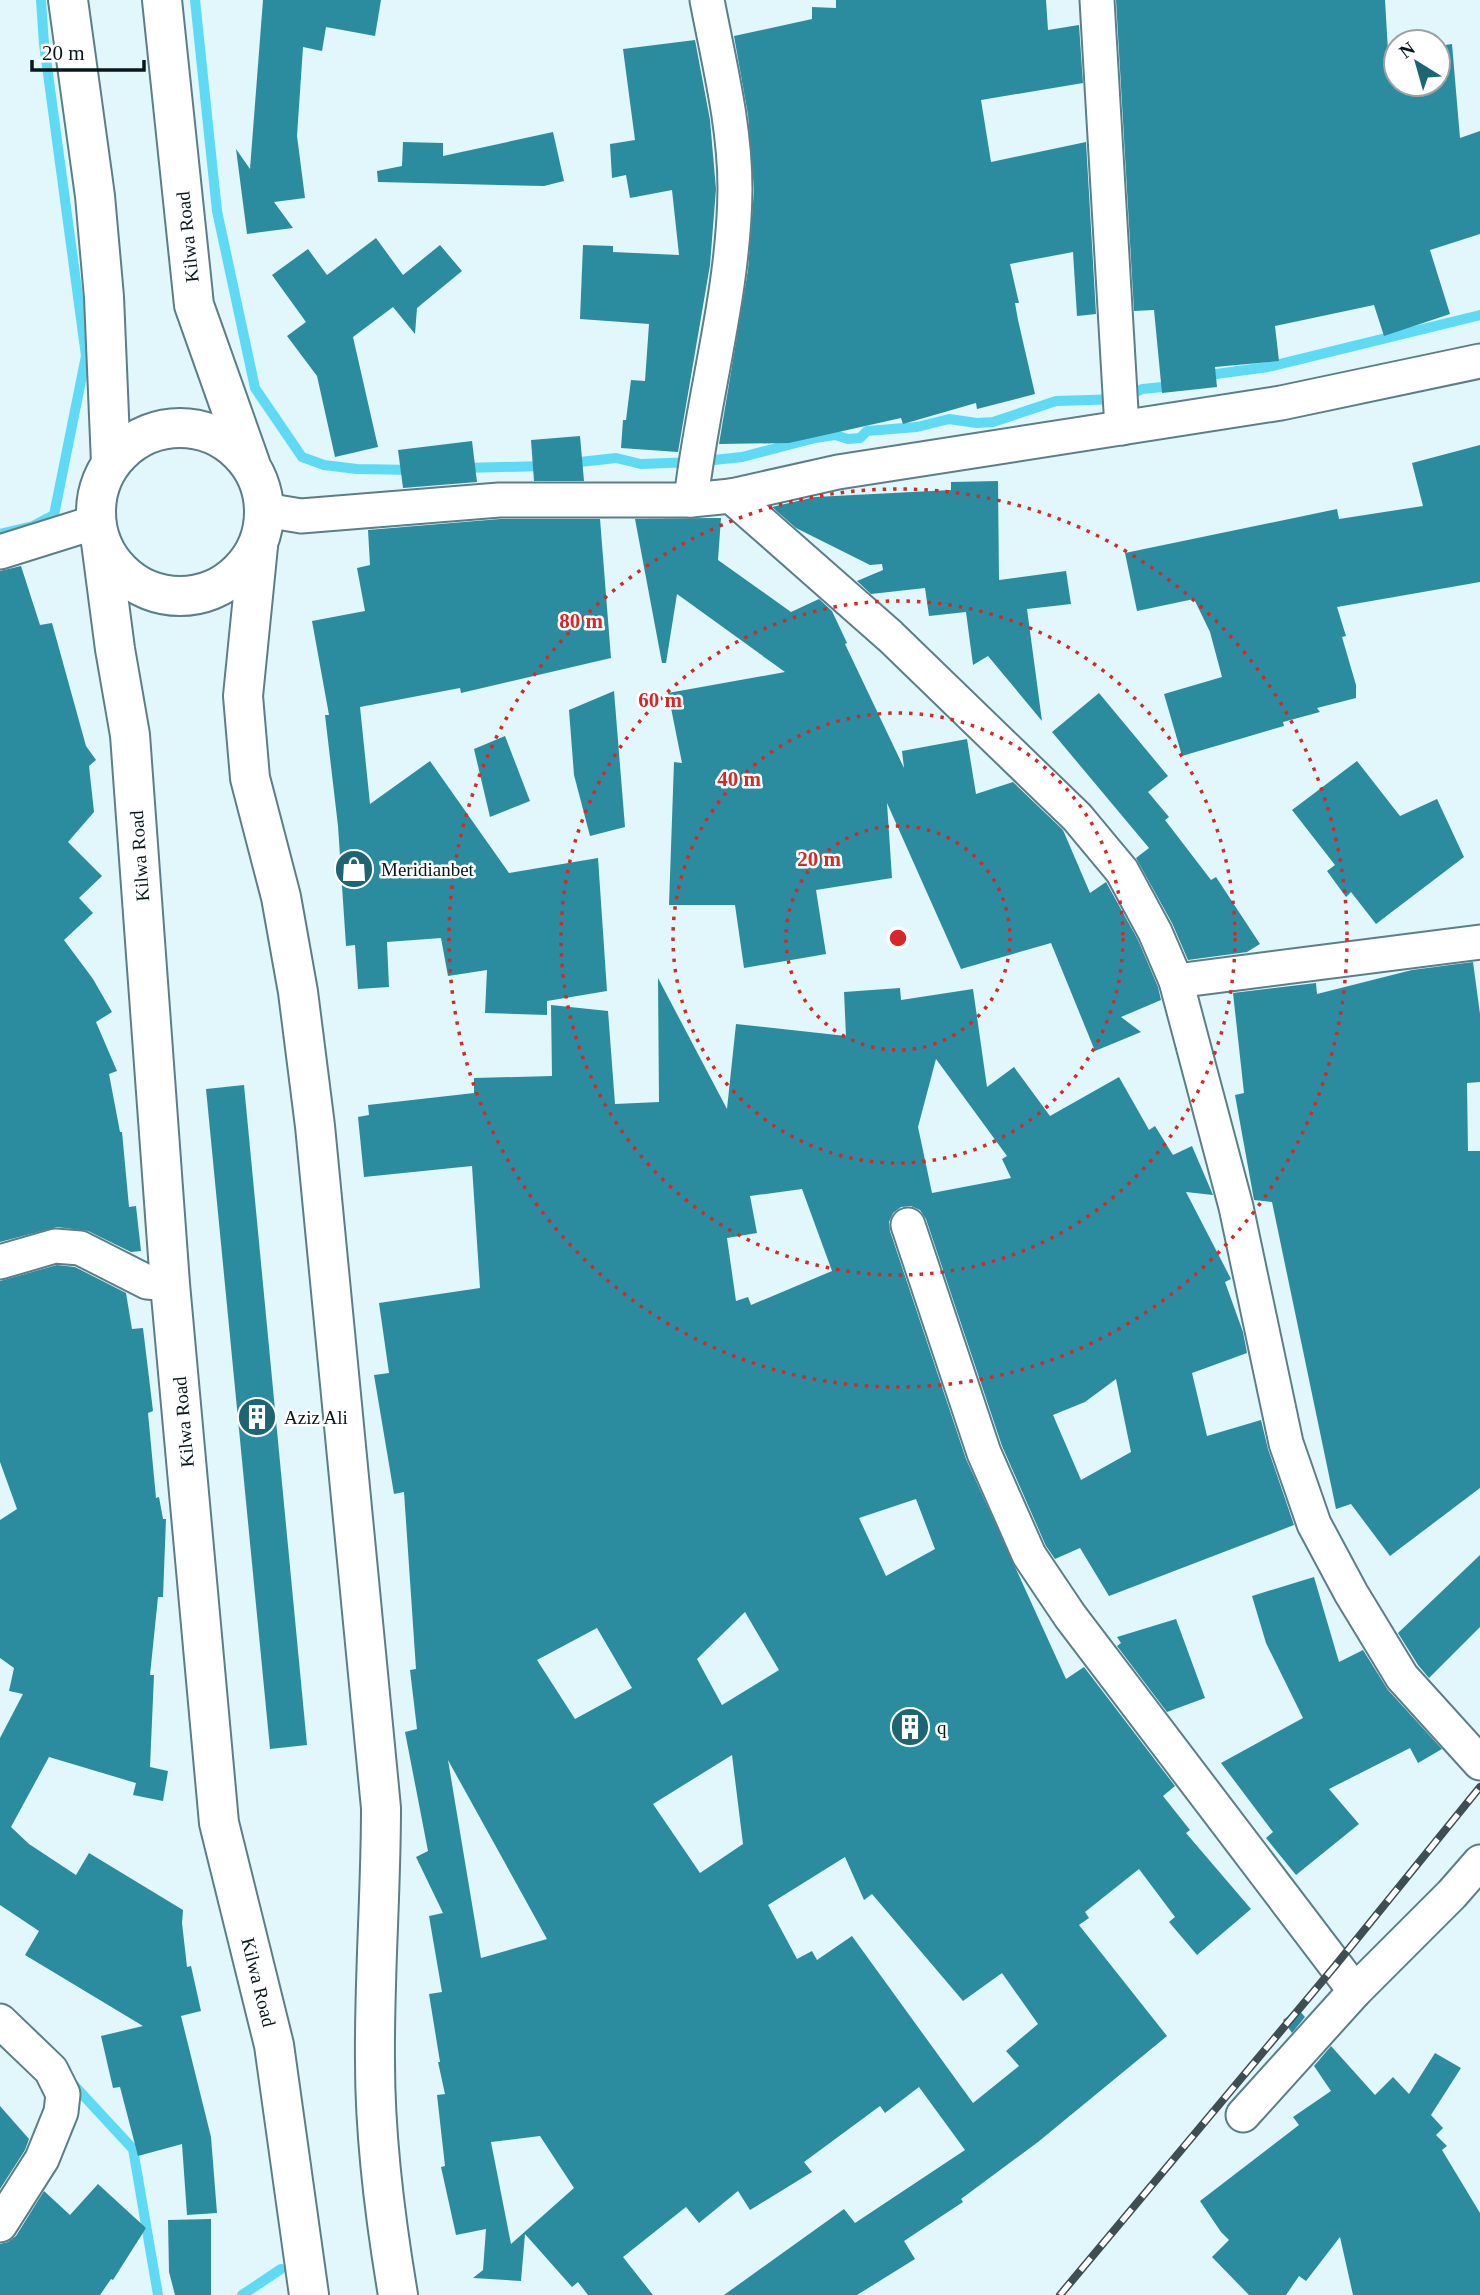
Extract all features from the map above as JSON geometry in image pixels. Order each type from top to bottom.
[{"type":"highway","points":[[68,0],[97,208],[104,297],[111,463]]},
{"type":"highway","name":"Kilwa Road","points":[[163,0],[194,305],[251,466]]},
{"type":"highway","points":[[261,528],[242,570],[219,587],[192,596],[163,595],[136,585],[115,567],[98,532],[96,502],[111,463],[131,444],[155,432],[182,428],[209,432],[233,445],[251,466],[261,487],[261,528],[243,696],[244,710],[250,778],[281,897],[298,992],[315,1126],[381,1808],[381,1888],[374,2063],[383,2205],[398,2295]]},
{"type":"highway","name":"Kilwa Road","points":[[98,532],[130,735],[170,1284],[219,1823],[274,2045],[309,2295]]},
{"type":"street","points":[[691,500],[699,433],[730,272],[735,190],[733,134],[707,0]]},
{"type":"street","points":[[1097,0],[1122,428]]},
{"type":"street","points":[[261,528],[301,516],[499,500],[691,500],[731,496],[838,472],[1281,403],[1480,362]]},
{"type":"street","points":[[731,496],[890,636],[1077,817],[1122,871],[1155,932],[1175,981],[1236,1207],[1286,1443],[1314,1524],[1351,1593],[1402,1676],[1480,1763]]},
{"type":"street","points":[[0,552],[98,532]]},
{"type":"street","points":[[1175,981],[1480,942]]},
{"type":"street","points":[[908,1225],[984,1453],[1030,1555],[1070,1616],[1355,1991]]},
{"type":"street","points":[[0,1262],[55,1246],[80,1248],[147,1282],[170,1284]]},
{"type":"street","points":[[1243,2115],[1355,1991],[1480,1862]]},
{"type":"street","points":[[0,2021],[51,2070],[63,2094],[61,2112],[42,2159],[0,2225]]},
{"type":"building","points":[[263,0],[381,0],[375,36],[326,27],[322,51],[303,47],[297,136],[305,198],[274,202],[293,228],[247,234],[236,149],[250,169]]},
{"type":"building","points":[[836,0],[1046,0],[1048,30],[1079,25],[1083,83],[981,100],[991,162],[1086,142],[1096,314],[1077,316],[1073,252],[1010,264],[1019,303],[1015,303],[1018,320],[1035,394],[977,409],[976,403],[903,424],[901,418],[789,443],[719,444],[748,270],[754,190],[748,115],[734,36],[812,19],[812,7],[836,8]]},
{"type":"building","points":[[1116,0],[1385,0],[1387,28],[1382,28],[1382,98],[1452,98],[1452,44],[1460,138],[1480,131],[1480,234],[1430,250],[1450,314],[1384,336],[1374,305],[1275,326],[1279,361],[1215,367],[1217,387],[1162,393],[1154,310],[1134,311]]},
{"type":"building","points":[[695,40],[710,120],[716,189],[710,265],[678,452],[621,448],[631,380],[645,381],[649,324],[580,319],[583,245],[613,246],[613,252],[679,255],[672,190],[630,198],[626,175],[612,178],[610,144],[635,140],[623,49]]},
{"type":"building","points":[[553,132],[564,181],[544,186],[378,182],[377,171],[402,166],[403,142],[443,143],[443,156]]},
{"type":"building","points":[[376,238],[403,275],[440,245],[462,271],[417,308],[415,334],[393,307],[353,337],[378,447],[335,457],[317,376],[287,336],[306,322],[272,275],[308,249],[327,275]]},
{"type":"building","points":[[580,436],[584,481],[534,481],[531,440]]},
{"type":"building","points":[[472,441],[477,482],[403,488],[398,450]]},
{"type":"building","points":[[1480,445],[1480,582],[1337,607],[1346,636],[1342,637],[1356,685],[1356,698],[1317,708],[1320,712],[1283,722],[1284,726],[1182,756],[1164,694],[1222,677],[1210,632],[1194,599],[1137,611],[1125,553],[1337,509],[1339,519],[1423,506],[1412,463]]},
{"type":"building","points":[[998,481],[999,580],[1066,571],[1071,604],[1027,609],[1042,721],[988,656],[973,665],[966,612],[929,616],[925,588],[871,594],[857,581],[883,570],[882,564],[870,565],[796,528],[772,507],[815,497],[951,490],[951,482]]},
{"type":"building","points":[[721,518],[718,560],[791,612],[819,599],[832,611],[904,768],[902,751],[967,739],[976,794],[1013,782],[1063,830],[1090,893],[1106,882],[1138,940],[1158,987],[1161,1000],[1121,1017],[1141,1032],[1095,1051],[1051,943],[961,969],[887,803],[892,878],[816,890],[826,954],[744,968],[735,905],[669,905],[674,762],[682,763],[668,693],[785,672],[677,594],[666,663],[662,663],[635,519]]},
{"type":"building","points":[[500,519],[600,519],[611,658],[461,693],[460,688],[360,707],[370,804],[430,761],[509,873],[598,858],[607,991],[547,1001],[547,1015],[485,1013],[487,970],[448,976],[441,938],[387,942],[389,987],[358,989],[355,945],[346,946],[338,826],[325,715],[329,715],[312,621],[365,611],[357,568],[370,565],[368,530]]},
{"type":"building","points":[[21,566],[40,625],[52,623],[86,746],[96,760],[89,766],[94,812],[68,842],[102,876],[79,898],[93,913],[64,940],[93,979],[112,1012],[96,1022],[117,1071],[109,1074],[122,1132],[129,1207],[136,1206],[141,1251],[131,1252],[88,1231],[57,1227],[0,1242],[0,571]]},
{"type":"building","points":[[614,691],[625,827],[590,836],[574,775],[569,710]]},
{"type":"building","points":[[1099,693],[1168,776],[1148,792],[1169,817],[1165,820],[1211,880],[1216,877],[1260,944],[1247,952],[1188,960],[1172,923],[1136,858],[1149,848],[1052,732]]},
{"type":"building","points":[[505,736],[530,801],[490,817],[474,749]]},
{"type":"building","points":[[1357,761],[1400,816],[1437,799],[1464,857],[1376,924],[1351,892],[1346,897],[1327,871],[1335,865],[1292,810]]},
{"type":"building","points":[[1473,962],[1480,1014],[1480,1082],[1467,1083],[1468,1151],[1480,1151],[1480,1488],[1390,1556],[1351,1504],[1336,1509],[1272,1202],[1254,1200],[1235,1095],[1244,1093],[1233,993],[1316,983],[1317,994],[1412,970]]},
{"type":"building","points":[[658,978],[727,1109],[736,1024],[846,1036],[844,992],[900,988],[901,1000],[973,989],[987,1087],[1014,1067],[1050,1116],[1119,1077],[1149,1130],[1155,1126],[1173,1155],[1192,1146],[1213,1195],[1186,1192],[1231,1279],[1225,1282],[1243,1332],[1247,1353],[1192,1373],[1207,1436],[1261,1420],[1294,1525],[1109,1596],[1080,1548],[1055,1559],[1046,1546],[1002,1446],[926,1219],[920,1210],[911,1206],[901,1207],[893,1213],[889,1222],[890,1231],[966,1459],[1066,1679],[1084,1667],[1175,1786],[1163,1796],[1190,1830],[1186,1833],[1251,1909],[1197,1955],[1169,1922],[1175,1917],[1139,1869],[1085,1912],[1089,1918],[1079,1925],[1167,2036],[1038,2142],[961,2199],[963,2202],[904,2241],[915,2259],[857,2295],[724,2295],[844,2209],[855,2223],[965,2150],[919,2087],[885,2113],[880,2106],[804,2162],[812,2172],[750,2210],[738,2191],[699,2223],[686,2207],[623,2257],[653,2295],[588,2295],[578,2282],[572,2287],[525,2234],[521,2281],[473,2278],[483,2270],[486,2229],[456,2235],[441,2167],[445,2166],[437,2095],[445,2094],[429,1994],[442,1992],[429,1916],[443,1913],[416,1857],[428,1851],[405,1732],[417,1729],[410,1670],[416,1669],[404,1492],[394,1494],[374,1375],[389,1373],[379,1303],[480,1288],[472,1166],[364,1177],[358,1117],[369,1115],[368,1105],[474,1093],[474,1078],[552,1076],[551,1005],[608,1011],[615,1104],[659,1102]],"holes":[[[936,1059],[1007,1156],[1002,1159],[1011,1178],[932,1193],[918,1127]],[[802,1189],[832,1271],[751,1305],[748,1297],[736,1301],[727,1238],[757,1233],[750,1196]],[[1116,1379],[1131,1452],[1081,1480],[1053,1415],[1085,1402]],[[916,1499],[935,1549],[886,1576],[859,1518]],[[745,1612],[779,1670],[722,1705],[697,1659]],[[597,1628],[632,1688],[575,1719],[537,1660]],[[732,1755],[743,1844],[700,1873],[653,1804]],[[448,1760],[547,1939],[481,1958]],[[845,1857],[864,1900],[872,1894],[963,2001],[1002,1973],[1038,2024],[1006,2051],[1019,2066],[973,2103],[852,1936],[817,1960],[812,1951],[797,1959],[768,1905]],[[540,2136],[574,2188],[511,2244],[491,2142]]]},
{"type":"building","name":"Aziz Ali","points":[[244,1085],[307,1745],[270,1749],[206,1089]]},
{"type":"building","points":[[57,1265],[75,1267],[126,1293],[132,1329],[143,1328],[153,1411],[148,1413],[156,1498],[159,1497],[163,1519],[166,1519],[163,1597],[158,1597],[150,1675],[154,1675],[150,1767],[168,1771],[163,1801],[133,1795],[136,1783],[49,1757],[11,1827],[29,1844],[76,1875],[89,1853],[183,1910],[187,1967],[191,1966],[201,2011],[181,2016],[211,2137],[217,2213],[187,2215],[182,2144],[138,2156],[120,2087],[113,2088],[101,2036],[143,2026],[25,1955],[39,1931],[0,1905],[0,1738],[23,1694],[9,1691],[14,1668],[0,1658],[0,1520],[17,1509],[0,1462],[0,1281]]},
{"type":"building","points":[[1480,1555],[1480,1627],[1429,1678],[1398,1633]]},
{"type":"building","points":[[1314,1577],[1339,1662],[1363,1650],[1388,1690],[1442,1749],[1418,1763],[1410,1748],[1329,1789],[1359,1824],[1296,1875],[1266,1838],[1273,1832],[1221,1763],[1303,1718],[1266,1643],[1252,1596]]},
{"type":"building","points":[[1176,1619],[1205,1698],[1167,1712],[1117,1646],[1121,1643],[1117,1637]]},
{"type":"building","points":[[1298,2009],[1305,2017],[1292,2033],[1283,2020]]},
{"type":"building","points":[[1331,2046],[1375,2095],[1393,2077],[1409,2094],[1435,2053],[1461,2068],[1431,2115],[1443,2128],[1436,2135],[1447,2146],[1442,2150],[1480,2213],[1480,2295],[1353,2295],[1340,2237],[1306,2281],[1299,2276],[1286,2295],[1249,2295],[1212,2257],[1229,2240],[1200,2201],[1299,2125],[1293,2117],[1331,2091],[1314,2066]]},
{"type":"building","points":[[0,2106],[29,2139],[0,2189]]},
{"type":"building","points":[[98,2184],[146,2228],[113,2280],[111,2279],[100,2295],[0,2295],[0,2244],[16,2236],[44,2191],[70,2215]]},
{"type":"building","points":[[211,2219],[211,2295],[175,2295],[169,2272],[168,2220]]},
{"type":"waterway","points":[[0,534],[33,526],[54,515],[86,356],[44,44],[41,0]]},
{"type":"waterway","points":[[195,0],[217,211],[255,388],[302,457],[324,465],[357,469],[415,470]]},
{"type":"waterway","points":[[1201,376],[1268,367],[1480,315]]},
{"type":"waterway","points":[[571,463],[616,458],[641,464],[742,457],[815,438],[835,435],[848,439],[860,438],[867,431],[917,427],[949,419],[993,422],[1056,401],[1121,399],[1142,389],[1173,386]]},
{"type":"waterway","points":[[463,468],[545,466]]},
{"type":"waterway","points":[[70,2081],[133,2149],[158,2295]]},
{"type":"waterway","points":[[242,2295],[281,2269]]},
{"type":"railway","points":[[1060,2295],[1335,1966],[1480,1787]]},
{"type":"place","name":"Meridianbet","points":[[354,869]]},
{"type":"place","name":"Aziz Ali","points":[[257,1417]]},
{"type":"place","name":"q","points":[[910,1727]]}]
